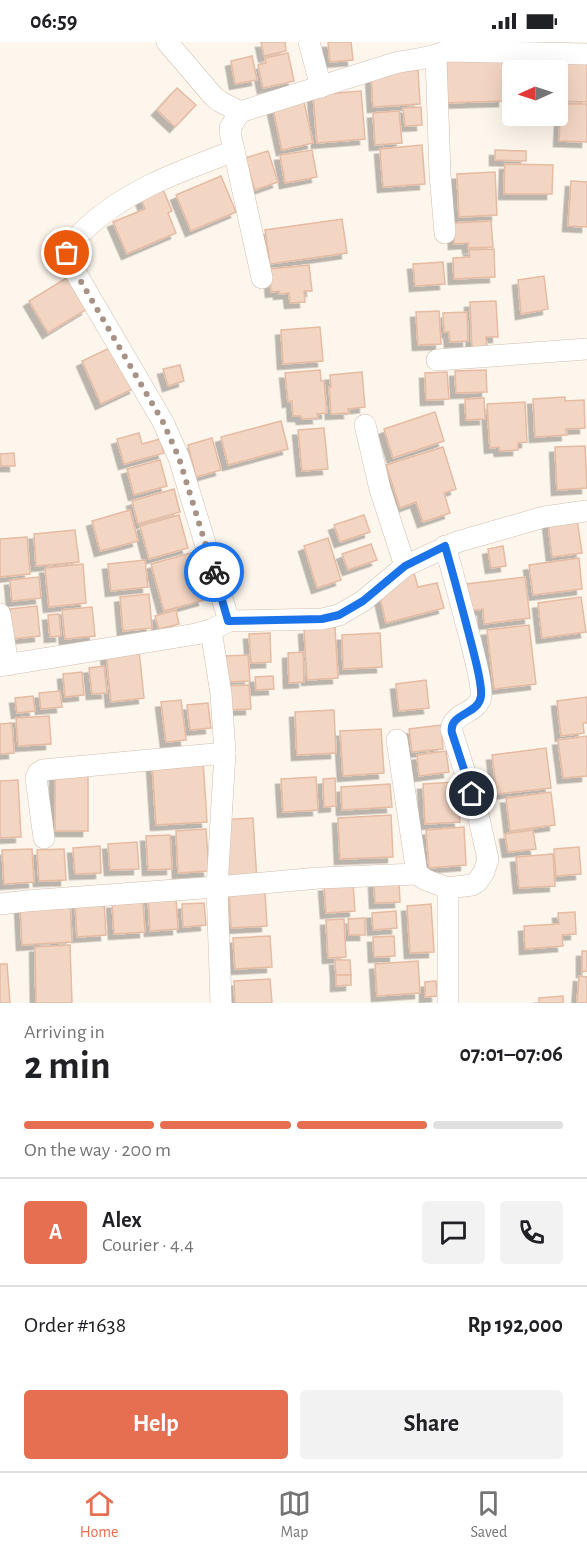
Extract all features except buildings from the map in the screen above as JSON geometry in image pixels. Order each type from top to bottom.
[{"type":"street","points":[[166,42],[214,97],[240,111]]},
{"type":"street","points":[[309,42],[321,87]]},
{"type":"street","points":[[443,50],[440,174],[445,233]]},
{"type":"street","points":[[262,278],[230,128],[240,111],[443,50],[587,54]]},
{"type":"street","points":[[222,1003],[217,887],[225,753],[220,626],[197,514],[175,449],[163,422],[73,268],[67,253],[69,245],[94,220],[109,210],[157,181],[234,151]]},
{"type":"street","points":[[437,360],[587,349]]},
{"type":"street","points":[[365,425],[380,489],[405,566]]},
{"type":"street","points":[[0,614],[4,666],[196,634],[220,626],[322,619],[339,615],[363,601],[405,566],[445,546],[544,517],[587,511]]},
{"type":"street","points":[[0,904],[320,878],[417,874],[448,888],[466,887],[477,882],[484,872],[488,859],[477,810],[451,729],[454,721],[478,704],[481,696],[473,651],[445,546]]},
{"type":"street","points":[[397,740],[417,874]]},
{"type":"street","points":[[44,838],[36,778],[43,770],[225,753]]},
{"type":"street","points":[[448,888],[448,1003]]},
{"type":"way so far","points":[[67,253],[73,268],[163,422],[179,458],[214,572]]},
{"type":"route","points":[[214,572],[228,621],[322,619],[339,615],[363,601],[405,566],[445,546],[466,621],[480,684],[481,696],[478,704],[454,721],[451,726],[472,794]]}]
